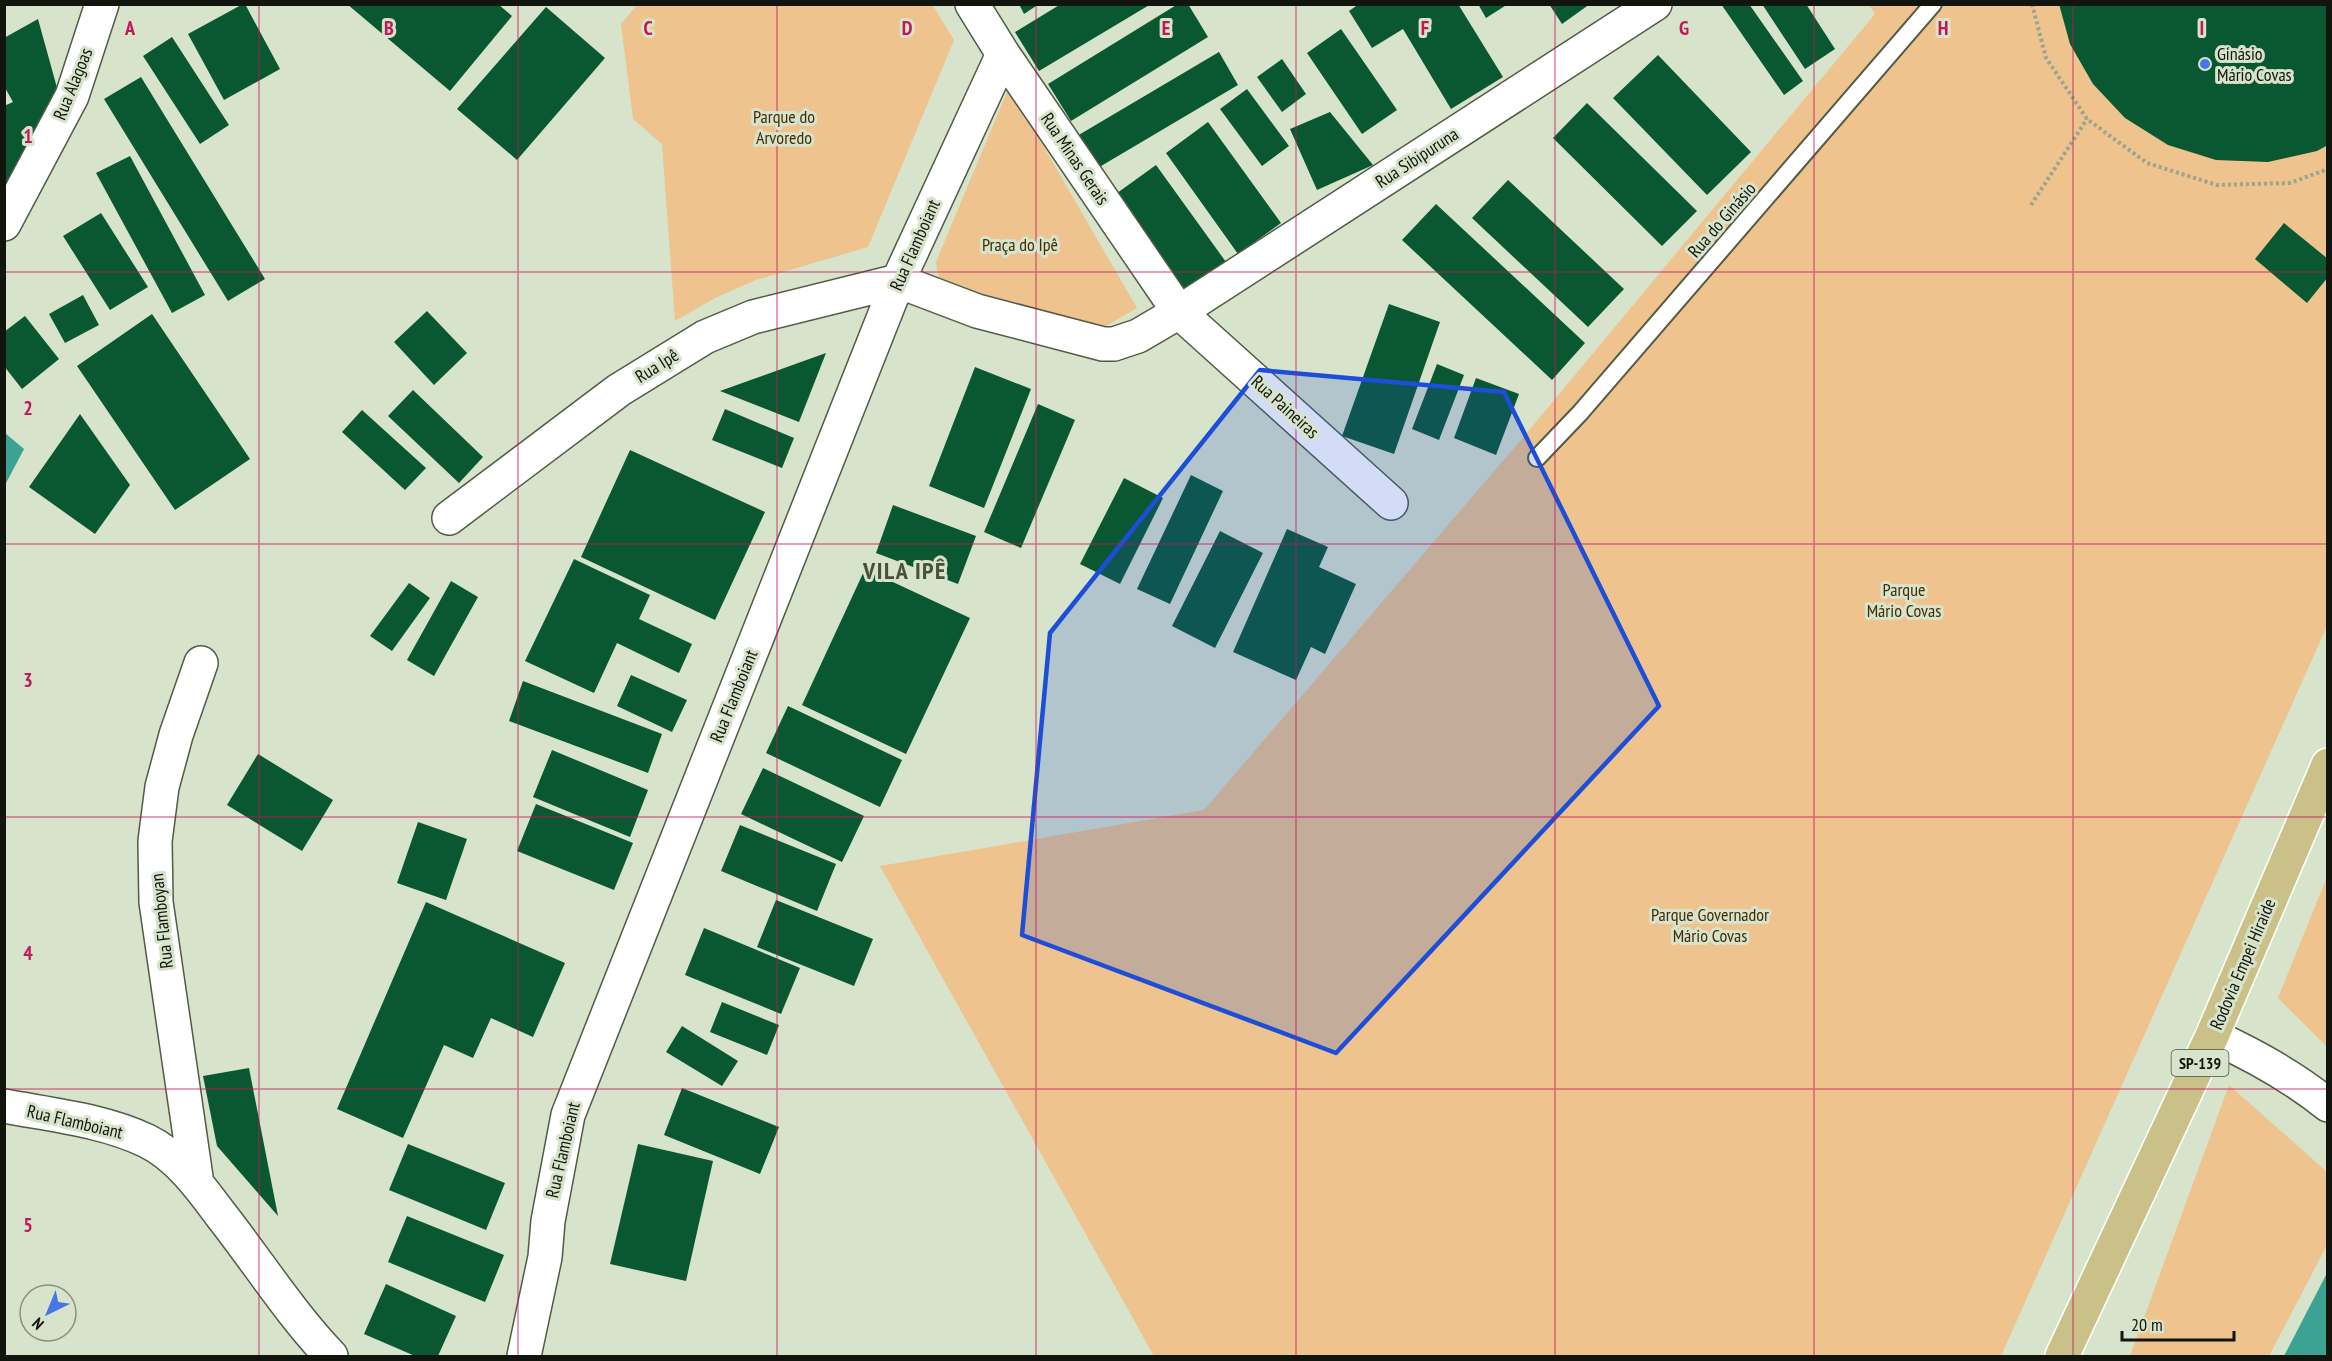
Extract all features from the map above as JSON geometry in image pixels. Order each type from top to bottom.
[{"type":"main road","name":"Rodovia Empei Hiraide","points":[[2062,1356],[2212,1036],[2328,765]]},
{"type":"street","name":"Rua Alagoas","points":[[4,224],[72,96],[102,4]]},
{"type":"street","name":"Rua Minas Gerais","points":[[972,4],[1003,54],[1179,312]]},
{"type":"street","name":"Rua Sibipuruna","points":[[898,281],[977,311],[1103,344],[1114,344],[1138,336],[1179,312],[1655,4]]},
{"type":"street","name":"Rua Flamboiant","points":[[524,1356],[545,1257],[548,1221],[568,1115],[898,281],[1003,54]]},
{"type":"street","name":"Rua Ipê","points":[[449,518],[619,390],[705,337],[753,317],[898,281]]},
{"type":"street","name":"Rua Paineiras","points":[[1179,312],[1391,503]]},
{"type":"street","name":"Rua Flamboyan","points":[[197,1184],[156,902],[155,841],[162,787],[176,735],[201,663]]},
{"type":"street","points":[[2212,1036],[2264,1060],[2328,1105]]},
{"type":"street","name":"Rua Flamboiant","points":[[4,1106],[117,1129],[149,1142],[197,1184],[292,1310],[331,1356]]},
{"type":"lane","name":"Rua do Ginásio","points":[[1537,458],[1580,413],[1933,4]]},
{"type":"path","points":[[2032,4],[2046,58],[2088,119],[2147,163],[2217,185],[2290,183],[2328,169]]},
{"type":"path","points":[[2031,205],[2088,119]]},
{"type":"highlighted area","points":[[1260,370],[1504,392],[1659,706],[1336,1053],[1022,935],[1050,633]]},
{"type":"green space","name":"Parque do Arvoredo","points":[[932,4],[954,40],[868,247],[756,280],[715,298],[675,321],[662,144],[633,119],[621,24],[637,5]]},
{"type":"green space","name":"Parque Mário Covas","points":[[1869,5],[2327,5],[2327,626],[2001,1356],[1154,1356],[880,866],[1204,810],[1526,434],[1875,14]]},
{"type":"green space","name":"Praça do Ipê","points":[[1009,87],[1137,308],[1106,326],[1088,332],[945,284],[938,275],[936,262]]},
{"type":"green space","points":[[2327,877],[2327,1047],[2278,998]]},
{"type":"green space","points":[[2229,1085],[2327,1172],[2327,1245],[2269,1356],[2130,1356]]},
{"type":"water","points":[[5,433],[24,449],[5,485]]},
{"type":"water","points":[[2327,1273],[2327,1356],[2284,1356]]},
{"type":"building","points":[[243,4],[280,69],[224,100],[188,34]]},
{"type":"building","points":[[347,4],[498,4],[512,16],[450,91]]},
{"type":"building","points":[[1019,4],[1039,4],[1024,14]]},
{"type":"building","points":[[1061,4],[1151,4],[1039,71],[1015,32]]},
{"type":"building","points":[[1178,4],[1188,4],[1208,37],[1071,121],[1048,84]]},
{"type":"building","points":[[1359,4],[1458,4],[1503,77],[1451,109],[1403,29],[1372,48],[1349,11]]},
{"type":"building","points":[[1478,4],[1508,4],[1486,18]]},
{"type":"building","points":[[1549,4],[1590,4],[1562,24]]},
{"type":"building","points":[[1721,4],[1749,4],[1803,81],[1784,95]]},
{"type":"building","points":[[1762,4],[1806,4],[1835,49],[1805,69]]},
{"type":"building","name":"Ginásio Mário Covas","points":[[2059,4],[2328,4],[2328,145],[2317,151],[2268,162],[2216,160],[2168,145],[2125,118],[2093,84],[2070,44]]},
{"type":"building","points":[[546,7],[605,58],[517,160],[457,109]]},
{"type":"building","points":[[38,19],[59,95],[4,197],[4,106],[13,102],[4,86],[4,38]]},
{"type":"building","points":[[1341,29],[1397,110],[1362,134],[1307,53]]},
{"type":"building","points":[[172,37],[229,125],[200,144],[143,56]]},
{"type":"building","points":[[1219,52],[1238,85],[1096,169],[1077,136]]},
{"type":"building","points":[[1658,55],[1751,152],[1707,195],[1613,98]]},
{"type":"building","points":[[1282,59],[1306,94],[1282,112],[1257,77]]},
{"type":"building","points":[[141,77],[265,279],[228,301],[104,99]]},
{"type":"building","points":[[1247,89],[1289,146],[1262,166],[1220,109]]},
{"type":"building","points":[[1587,103],[1697,211],[1662,246],[1553,138]]},
{"type":"building","points":[[1330,112],[1373,165],[1317,190],[1290,129]]},
{"type":"building","points":[[1208,122],[1281,223],[1238,254],[1166,153]]},
{"type":"building","points":[[130,156],[205,295],[172,313],[96,173]]},
{"type":"building","points":[[1156,165],[1226,262],[1183,293],[1113,196]]},
{"type":"building","points":[[1508,180],[1624,289],[1588,327],[1472,218]]},
{"type":"building","points":[[1436,204],[1585,343],[1552,380],[1402,240]]},
{"type":"building","points":[[101,213],[148,287],[110,310],[63,236]]},
{"type":"building","points":[[2284,223],[2328,259],[2328,277],[2307,303],[2255,259]]},
{"type":"building","points":[[83,295],[99,325],[65,343],[49,314]]},
{"type":"building","points":[[1389,304],[1440,322],[1394,454],[1342,436]]},
{"type":"building","points":[[427,311],[467,353],[434,385],[394,342]]},
{"type":"building","points":[[152,314],[250,459],[175,510],[77,366]]},
{"type":"building","points":[[25,316],[59,359],[22,389],[4,366],[4,332]]},
{"type":"building","points":[[826,353],[799,422],[720,391]]},
{"type":"building","points":[[1437,364],[1464,375],[1439,440],[1412,429]]},
{"type":"building","points":[[975,367],[1031,389],[984,508],[929,486]]},
{"type":"building","points":[[1476,378],[1519,394],[1496,455],[1454,438]]},
{"type":"building","points":[[413,390],[483,457],[459,483],[388,416]]},
{"type":"building","points":[[1038,404],[1075,420],[1021,548],[984,532]]},
{"type":"building","points":[[725,409],[794,438],[782,468],[712,440]]},
{"type":"building","points":[[362,410],[426,468],[405,490],[342,432]]},
{"type":"building","points":[[80,414],[130,485],[95,534],[29,487]]},
{"type":"building","points":[[630,450],[765,512],[715,620],[581,557]]},
{"type":"building","points":[[1191,475],[1223,491],[1170,604],[1137,589]]},
{"type":"building","points":[[1124,478],[1163,498],[1120,584],[1080,564]]},
{"type":"building","points":[[893,505],[976,536],[958,584],[876,553]]},
{"type":"building","points":[[1287,529],[1328,547],[1319,567],[1356,584],[1325,654],[1311,647],[1296,680],[1233,652]]},
{"type":"building","points":[[1220,531],[1263,553],[1215,648],[1172,626]]},
{"type":"building","points":[[574,559],[650,595],[639,619],[692,644],[679,673],[617,643],[594,693],[525,661]]},
{"type":"building","points":[[865,569],[970,618],[906,754],[802,705]]},
{"type":"building","points":[[451,581],[478,597],[434,676],[407,660]]},
{"type":"building","points":[[409,583],[430,598],[392,651],[370,636]]},
{"type":"building","points":[[631,675],[687,700],[672,732],[617,706]]},
{"type":"building","points":[[523,681],[662,734],[648,773],[509,721]]},
{"type":"building","points":[[788,706],[902,760],[880,807],[766,753]]},
{"type":"building","points":[[552,750],[648,790],[630,837],[533,797]]},
{"type":"building","points":[[258,754],[333,800],[302,851],[227,805]]},
{"type":"building","points":[[763,768],[864,816],[842,862],[741,814]]},
{"type":"building","points":[[536,804],[633,843],[614,890],[517,851]]},
{"type":"building","points":[[418,822],[467,839],[446,900],[397,883]]},
{"type":"building","points":[[740,825],[836,864],[817,911],[721,871]]},
{"type":"building","points":[[776,900],[873,939],[854,986],[757,947]]},
{"type":"building","points":[[426,902],[565,963],[533,1037],[491,1018],[473,1058],[444,1045],[403,1138],[337,1109]]},
{"type":"building","points":[[704,928],[800,968],[781,1014],[685,975]]},
{"type":"building","points":[[722,1002],[779,1025],[767,1055],[710,1032]]},
{"type":"building","points":[[682,1026],[738,1061],[722,1086],[666,1052]]},
{"type":"building","points":[[249,1068],[278,1216],[217,1146],[203,1076]]},
{"type":"building","points":[[682,1088],[779,1127],[760,1174],[664,1135]]},
{"type":"building","points":[[408,1144],[505,1183],[486,1230],[389,1190]]},
{"type":"building","points":[[638,1144],[713,1161],[686,1281],[610,1264]]},
{"type":"building","points":[[407,1216],[504,1255],[485,1302],[388,1262]]},
{"type":"building","points":[[386,1284],[456,1316],[438,1356],[415,1356],[364,1334]]},
{"type":"place","name":"Ginásio Mário Covas","points":[[2205,64]]},
{"type":"district","name":"VILA IPÊ","points":[[905,571]]},
{"type":"park label","name":"Parque Governador Mário Covas","points":[[1710,925]]}]
